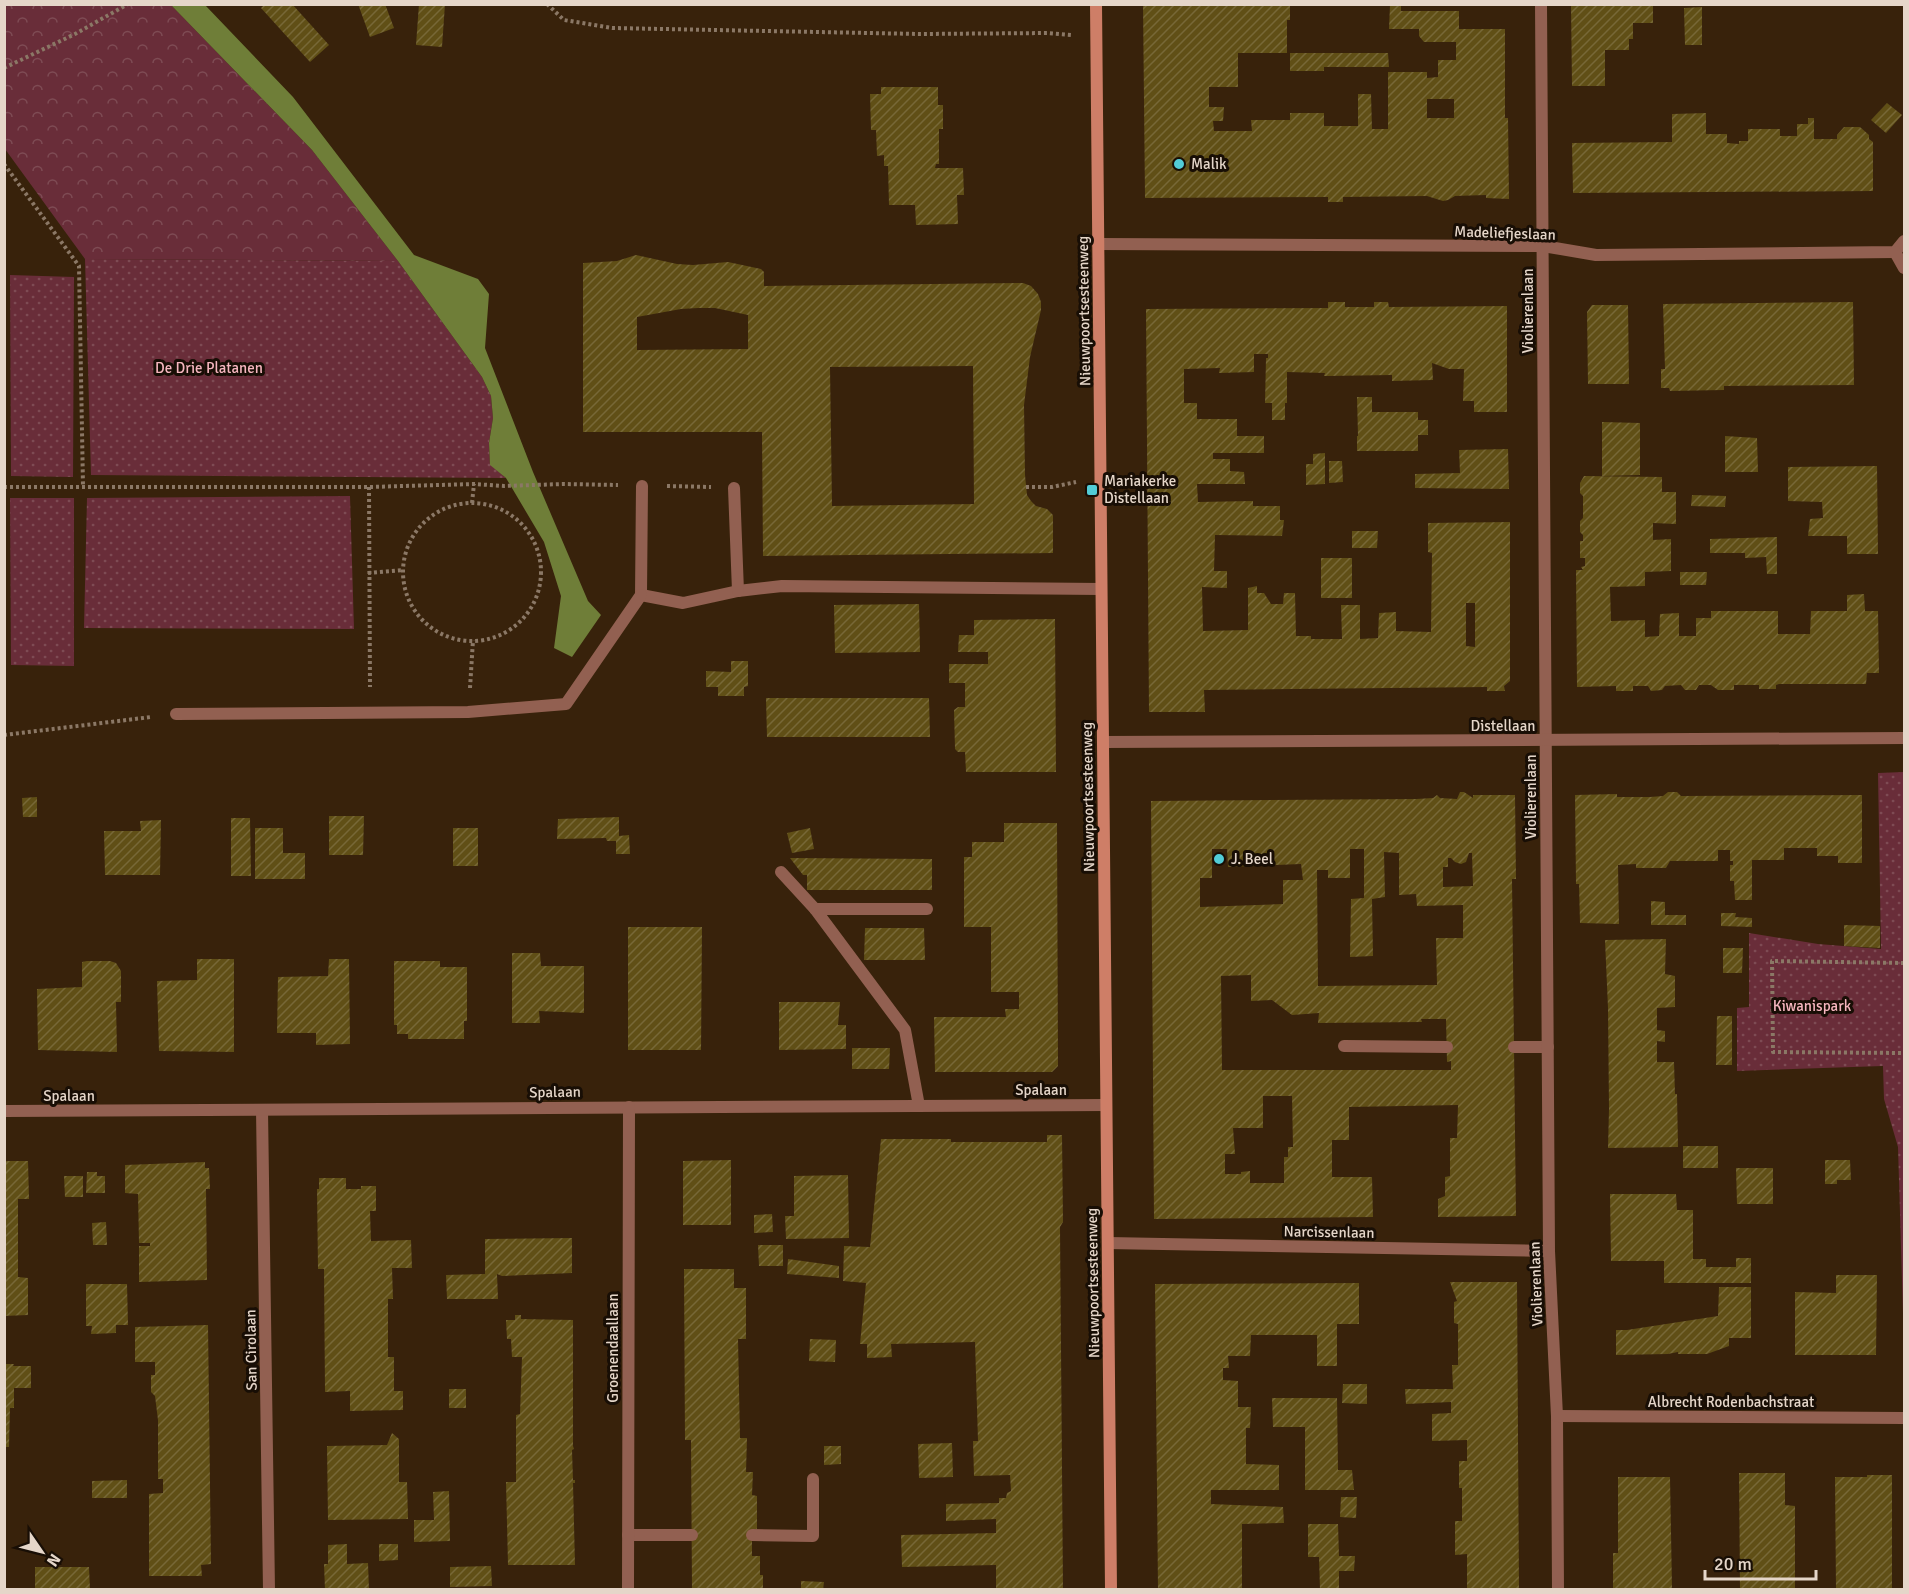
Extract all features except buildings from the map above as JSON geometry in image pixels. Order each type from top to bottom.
[{"type":"main road","name":"Nieuwpoortsesteenweg","points":[[1096,4],[1111,1590]]},
{"type":"street","name":"Violierenlaan","points":[[1541,4],[1549,1251],[1557,1416],[1558,1590]]},
{"type":"street","points":[[1905,241],[1895,252],[1905,268]]},
{"type":"street","name":"Madeliefjeslaan","points":[[1098,244],[1542,246],[1596,255],[1895,252]]},
{"type":"street","points":[[176,714],[468,712],[566,704],[641,595],[642,486]]},
{"type":"street","points":[[734,488],[738,591]]},
{"type":"street","points":[[641,595],[683,603],[738,591],[782,586],[1101,589]]},
{"type":"street","name":"Distellaan","points":[[1103,742],[1905,738]]},
{"type":"street","points":[[781,872],[815,909],[905,1030],[919,1106]]},
{"type":"street","points":[[815,909],[927,909]]},
{"type":"street","points":[[1344,1046],[1446,1047]]},
{"type":"street","points":[[1514,1047],[1548,1047]]},
{"type":"street","name":"Spalaan","points":[[4,1111],[1106,1105]]},
{"type":"street","name":"Groenendaallaan","points":[[628,1590],[629,1107]]},
{"type":"street","name":"San Cirolaan","points":[[262,1110],[269,1590]]},
{"type":"street","name":"Narcissenlaan","points":[[1108,1243],[1549,1251]]},
{"type":"street","name":"Albrecht Rodenbachstraat","points":[[1557,1416],[1905,1418]]},
{"type":"street","points":[[752,1535],[813,1536],[813,1479]]},
{"type":"street","points":[[628,1535],[692,1534]]},
{"type":"path","points":[[4,68],[75,34],[128,4]]},
{"type":"path","points":[[547,4],[564,20],[612,28],[920,34],[1048,33],[1096,36]]},
{"type":"path","points":[[4,164],[79,266],[83,486]]},
{"type":"path","points":[[472,503],[474,484]]},
{"type":"path","points":[[4,488],[564,484]]},
{"type":"path","points":[[369,487],[370,712]]},
{"type":"path","points":[[1026,488],[1052,488]]},
{"type":"path","points":[[472,503],[486,504],[506,512],[523,525],[535,543],[541,565],[539,586],[531,606],[518,622],[497,636],[472,640],[452,638],[433,628],[416,613],[404,586],[403,570],[406,553],[423,522],[447,507],[472,503]]},
{"type":"path","points":[[368,573],[403,570]]},
{"type":"path","points":[[468,712],[472,640]]},
{"type":"path","points":[[4,735],[176,714]]},
{"type":"path","points":[[1905,963],[1772,961],[1773,1053],[1905,1053]]},
{"type":"green space","points":[[4,5],[171,5],[312,150],[398,261],[85,259],[5,149]]},
{"type":"green space","name":"De Drie Platanen","points":[[85,259],[398,261],[482,377],[491,396],[493,418],[489,443],[490,464],[506,478],[91,475]]},
{"type":"green space","points":[[10,275],[74,277],[73,477],[11,476]]},
{"type":"green space","points":[[350,496],[354,629],[84,628],[87,498]]},
{"type":"green space","points":[[10,498],[74,498],[74,666],[11,665]]},
{"type":"green space","name":"Kiwanispark","points":[[1904,772],[1904,1347],[1898,1147],[1884,1099],[1883,1066],[1737,1071],[1737,1008],[1749,1007],[1749,933],[1818,944],[1881,949],[1878,773]]},
{"type":"shaded area","points":[[171,5],[205,5],[293,97],[414,255],[478,279],[489,294],[485,348],[533,472],[588,601],[601,615],[572,657],[554,648],[561,596],[544,542],[506,478],[490,465],[489,443],[493,418],[491,396],[482,377],[398,261],[312,150]]},
{"type":"place","name":"Malik","points":[[1179,164]]},
{"type":"place","name":"Mariakerke Distellaan","points":[[1092,490]]},
{"type":"place","name":"J. Beel","points":[[1219,859]]}]
